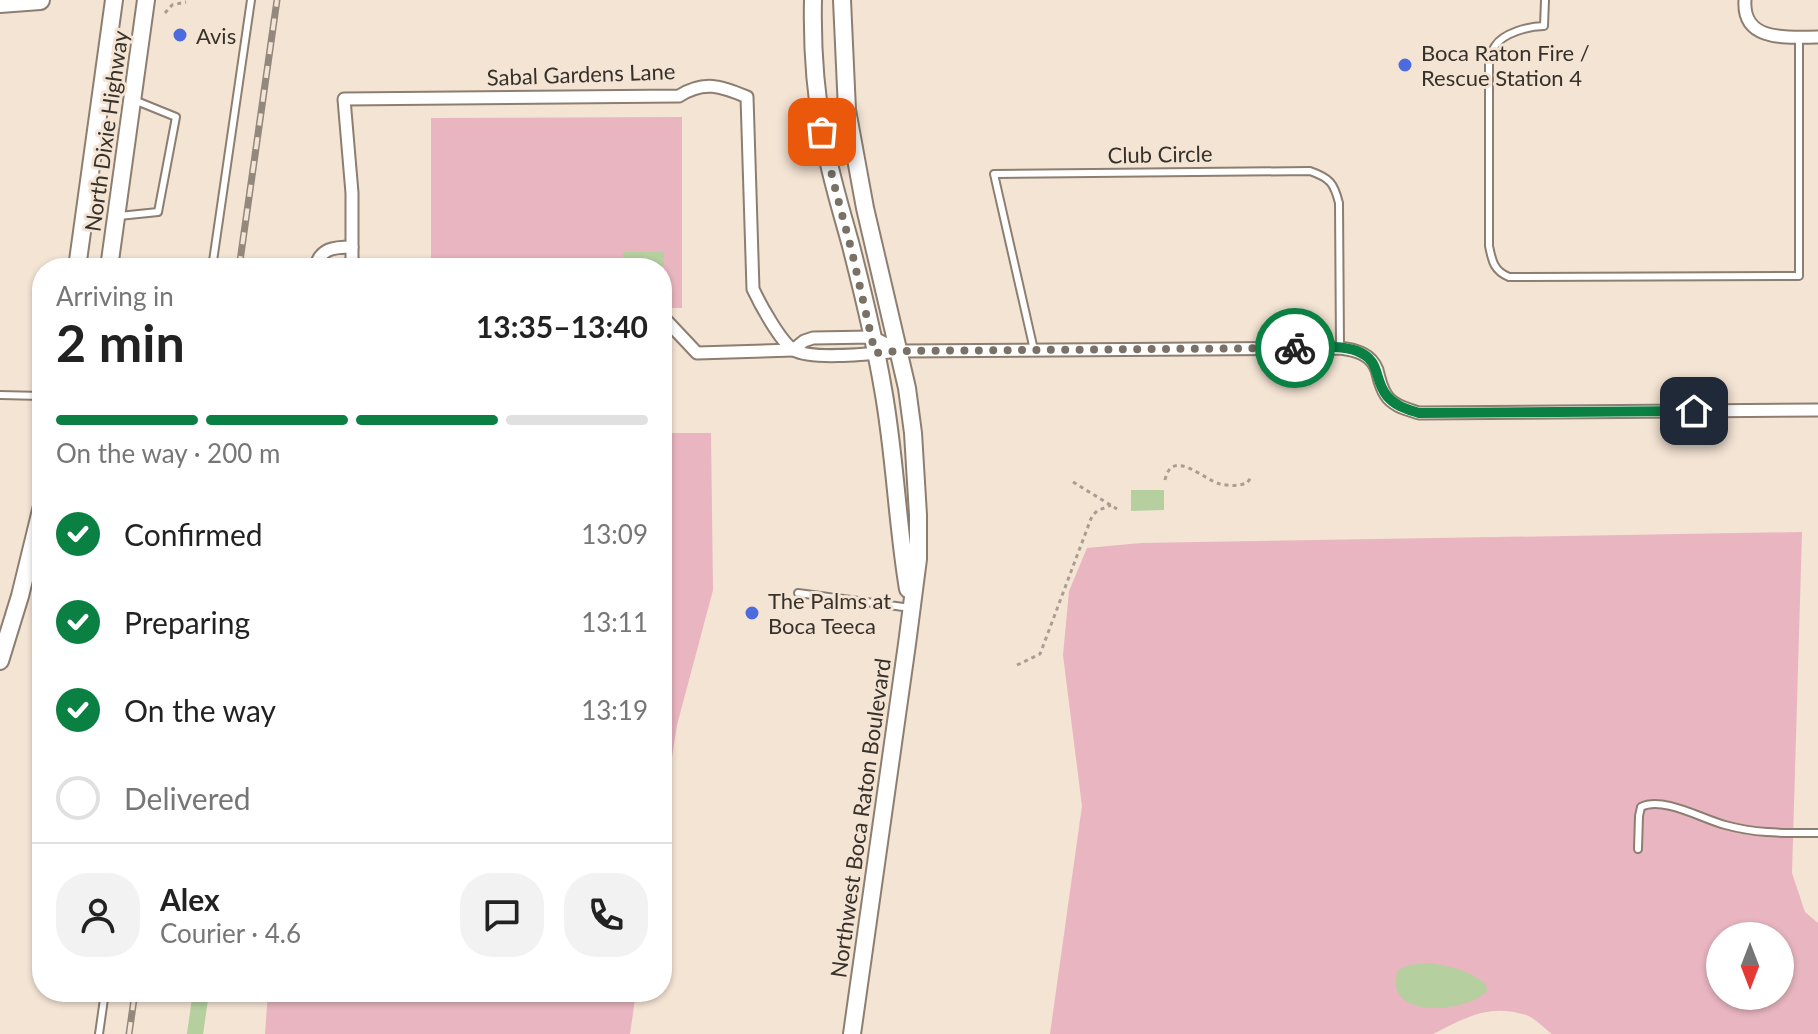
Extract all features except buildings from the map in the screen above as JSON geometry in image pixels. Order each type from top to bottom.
[{"type":"main road","points":[[0,3],[40,0]]},
{"type":"street","name":"North Dixie Highway","points":[[78,258],[114,0]]},
{"type":"street","name":"North Dixie Highway","points":[[110,258],[146,0]]},
{"type":"street","name":"Northwest Boca Raton Boulevard","points":[[813,0],[814,56],[822,132],[883,389],[911,608]]},
{"type":"street","name":"Northwest Boca Raton Boulevard","points":[[842,0],[847,110],[865,208],[907,388],[917,478],[918,559],[852,1034]]},
{"type":"street","points":[[1745,0],[1747,19],[1763,32],[1772,36],[1818,37]]},
{"type":"street","name":"Sabal Gardens Lane","points":[[352,258],[352,193],[344,99],[679,96],[693,87],[721,86],[747,97],[753,289],[764,312],[793,350]]},
{"type":"street","points":[[318,258],[333,247],[352,247]]},
{"type":"street","points":[[672,326],[697,353],[793,350],[813,338],[900,351],[1340,348],[1355,350],[1369,358],[1376,367],[1386,395],[1399,406],[1419,413],[1818,410]]},
{"type":"street","points":[[0,661],[32,547]]},
{"type":"lane","points":[[213,258],[251,0]]},
{"type":"lane","points":[[1545,0],[1544,26],[1535,26],[1496,43],[1489,59],[1489,246],[1496,269],[1509,277],[1799,276],[1799,37]]},
{"type":"lane","points":[[116,217],[158,212],[176,117],[132,99]]},
{"type":"lane","name":"Club Circle","points":[[1034,350],[994,174],[1310,171],[1325,176],[1335,188],[1339,203],[1340,348]]},
{"type":"lane","points":[[0,395],[32,396]]},
{"type":"lane","points":[[798,593],[911,608]]},
{"type":"lane","points":[[1638,849],[1641,807],[1656,802],[1725,825],[1755,831],[1818,833]]},
{"type":"lane","points":[[99,1034],[104,1002]]},
{"type":"path","points":[[165,13],[172,5],[186,2]]},
{"type":"path","points":[[1165,480],[1170,469],[1178,465],[1193,469],[1211,481],[1230,485],[1247,483],[1252,476]]},
{"type":"path","points":[[1073,482],[1117,509]]},
{"type":"path","points":[[1017,665],[1040,654],[1092,516],[1111,505]]},
{"type":"shaded area","points":[[682,117],[682,308],[672,308],[672,258],[431,258],[431,118]]},
{"type":"shaded area","points":[[623,252],[664,252],[664,258],[623,258]]},
{"type":"shaded area","points":[[672,433],[711,433],[713,590],[677,725],[672,757]]},
{"type":"shaded area","points":[[1131,490],[1164,490],[1164,510],[1131,511]]},
{"type":"shaded area","points":[[1802,532],[1792,873],[1805,912],[1818,923],[1818,1034],[1552,1034],[1529,1016],[1500,1011],[1478,1014],[1433,1034],[1050,1034],[1082,806],[1063,655],[1069,591],[1087,548],[1141,543]]},
{"type":"shaded area","points":[[1428,963],[1466,972],[1486,985],[1487,991],[1477,999],[1462,1004],[1429,1008],[1413,1005],[1402,998],[1396,986],[1398,970]]},
{"type":"shaded area","points":[[267,1002],[635,1002],[630,1034],[265,1034]]},
{"type":"waterway","points":[[195,1034],[200,1002]]},
{"type":"railway","points":[[240,258],[277,0]]},
{"type":"railway","points":[[129,1034],[134,1002]]},
{"type":"way so far","points":[[822,132],[875,353],[1295,348]]},
{"type":"place","name":"Avis","points":[[180,35]]},
{"type":"place","name":"Boca Raton Fire / Rescue Station 4","points":[[1405,65]]},
{"type":"place","name":"The Palms at Boca Teeca","points":[[752,613]]},
{"type":"route","points":[[1295,348],[1355,350],[1369,358],[1376,367],[1386,395],[1399,406],[1419,413],[1694,411]]}]
